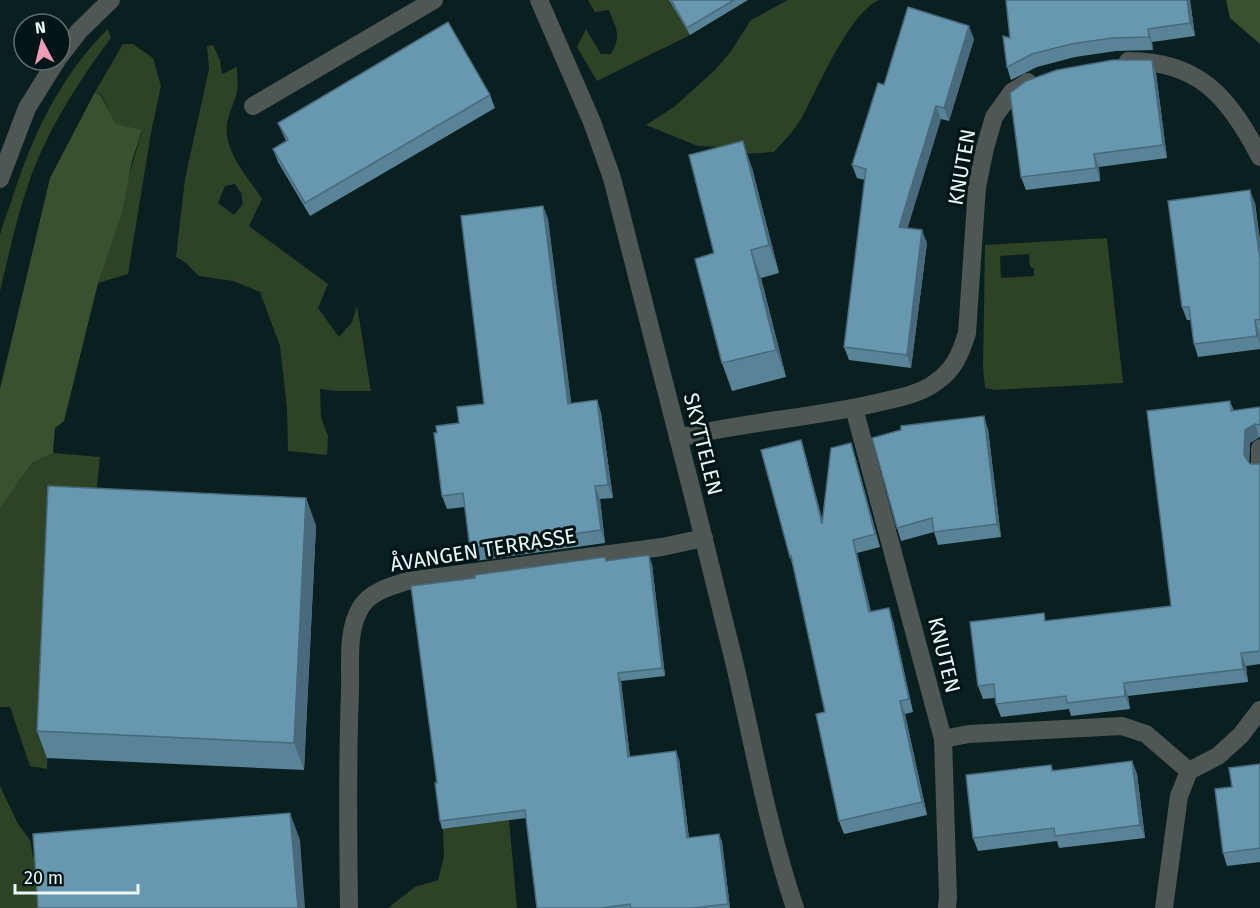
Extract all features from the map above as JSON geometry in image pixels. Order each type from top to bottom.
[{"type":"street","points":[[72,40],[111,0]]},
{"type":"street","points":[[253,106],[434,0]]},
{"type":"street","name":"SKYTTELEN","points":[[539,0],[554,29],[612,178],[704,538],[776,847],[795,908]]},
{"type":"street","points":[[1112,62],[1151,60],[1191,73],[1220,96],[1239,120],[1260,157]]},
{"type":"street","points":[[0,179],[27,108],[50,72]]},
{"type":"street","name":"KNUTEN","points":[[678,438],[744,424],[854,408],[910,394],[935,384],[950,371],[967,333],[977,187],[994,117],[1012,92],[1034,79],[1043,77]]},
{"type":"street","name":"KNUTEN","points":[[854,408],[943,739],[947,908]]},
{"type":"street","points":[[1260,448],[1260,467]]},
{"type":"street","name":"ÅVANGEN TERRASSE","points":[[349,908],[347,771],[351,643],[354,621],[362,605],[384,588],[408,581],[662,547],[704,538]]},
{"type":"street","points":[[1164,908],[1179,796],[1189,771],[1218,756],[1241,735],[1260,710]]},
{"type":"street","points":[[943,739],[969,734],[1122,726],[1146,734],[1189,771]]},
{"type":"green space","points":[[588,0],[669,0],[690,35],[597,81],[577,47],[586,29],[601,54],[611,54],[617,32],[609,10],[595,12]]},
{"type":"green space","points":[[788,0],[879,0],[867,8],[856,20],[825,72],[801,119],[774,152],[743,154],[721,147],[698,146],[646,125],[674,107],[715,70],[731,51],[751,20]]},
{"type":"green space","points":[[1226,0],[1260,0],[1260,44],[1230,18]]},
{"type":"green space","points":[[108,29],[111,38],[64,108],[35,166],[20,211],[0,291],[0,235],[39,128],[50,106],[76,66]]},
{"type":"green space","points":[[123,44],[133,44],[153,58],[161,86],[128,274],[98,283],[142,131],[116,125],[102,96],[95,92]]},
{"type":"green space","points":[[213,45],[220,60],[222,74],[237,67],[237,93],[227,123],[229,144],[238,163],[262,199],[249,226],[328,284],[318,308],[339,337],[352,322],[357,306],[371,391],[320,389],[321,418],[328,436],[327,455],[288,451],[287,409],[280,346],[260,292],[233,281],[199,276],[185,262],[176,257],[185,179],[209,69],[207,46]],"holes":[[[235,184],[241,193],[243,204],[234,215],[218,203],[225,186]]]},
{"type":"green space","points":[[95,92],[101,96],[116,124],[142,130],[132,161],[122,213],[98,283],[64,421],[55,428],[53,453],[32,463],[0,509],[0,389],[50,178]]},
{"type":"green space","points":[[1107,238],[1123,383],[995,390],[985,388],[983,368],[985,245]],"holes":[[[1029,254],[1030,267],[1034,268],[1034,276],[1001,278],[1000,256]]]},
{"type":"green space","points":[[53,453],[100,457],[94,515],[52,667],[47,769],[30,766],[10,707],[0,707],[0,509],[32,463]]},
{"type":"green space","points":[[0,786],[18,824],[30,840],[33,857],[43,861],[46,908],[0,908]]},
{"type":"green space","points":[[509,820],[517,908],[388,908],[415,887],[438,880],[444,857],[443,829]]},
{"type":"building","points":[[671,0],[734,0],[687,28]]},
{"type":"building","points":[[1006,0],[1187,0],[1190,23],[1148,29],[1149,37],[1112,38],[1071,44],[1032,54],[1007,67],[1003,36],[1010,38]]},
{"type":"building","points":[[908,7],[969,26],[944,108],[936,106],[899,227],[922,230],[907,355],[844,347],[866,169],[852,165],[878,83],[884,85]]},
{"type":"building","points":[[448,22],[490,95],[305,203],[273,149],[288,140],[278,123]]},
{"type":"building","points":[[1113,60],[1152,60],[1163,145],[1094,154],[1096,168],[1021,177],[1010,93],[1026,81],[1057,70]]},
{"type":"building","points":[[743,141],[769,245],[751,250],[776,350],[722,363],[695,259],[714,253],[689,155]]},
{"type":"building","points":[[1250,190],[1260,259],[1260,319],[1255,320],[1257,336],[1194,344],[1189,307],[1182,307],[1168,201]]},
{"type":"building","points":[[543,206],[568,404],[597,400],[608,485],[595,486],[601,530],[470,548],[463,493],[442,496],[434,433],[437,433],[436,426],[459,423],[457,407],[484,404],[461,216]]},
{"type":"building","points":[[1230,401],[1231,411],[1260,407],[1260,425],[1255,424],[1245,430],[1244,455],[1250,464],[1260,464],[1260,651],[1241,653],[1243,669],[1124,683],[1125,696],[1067,703],[1066,696],[996,704],[994,684],[978,686],[970,622],[1044,613],[1045,621],[1171,606],[1147,411]]},
{"type":"building","points":[[984,416],[997,524],[934,532],[932,518],[897,528],[872,438],[901,430],[901,426]]},
{"type":"building","points":[[801,440],[822,524],[831,448],[851,443],[875,534],[853,540],[869,612],[889,608],[909,699],[900,701],[922,802],[839,821],[816,714],[825,712],[791,556],[761,450]]},
{"type":"building","points":[[48,486],[306,498],[294,743],[37,731]]},
{"type":"building","points":[[649,555],[662,668],[618,673],[628,757],[676,751],[687,838],[719,834],[728,904],[692,908],[631,908],[630,904],[602,908],[537,908],[525,810],[440,821],[411,586],[605,557],[606,561]]},
{"type":"building","points":[[1132,761],[1140,825],[1055,836],[1054,828],[973,838],[966,775],[1051,765],[1052,771]]},
{"type":"building","points":[[1260,764],[1260,848],[1223,853],[1215,789],[1232,787],[1229,768]]},
{"type":"building","points":[[290,813],[298,908],[38,908],[33,834]]}]
